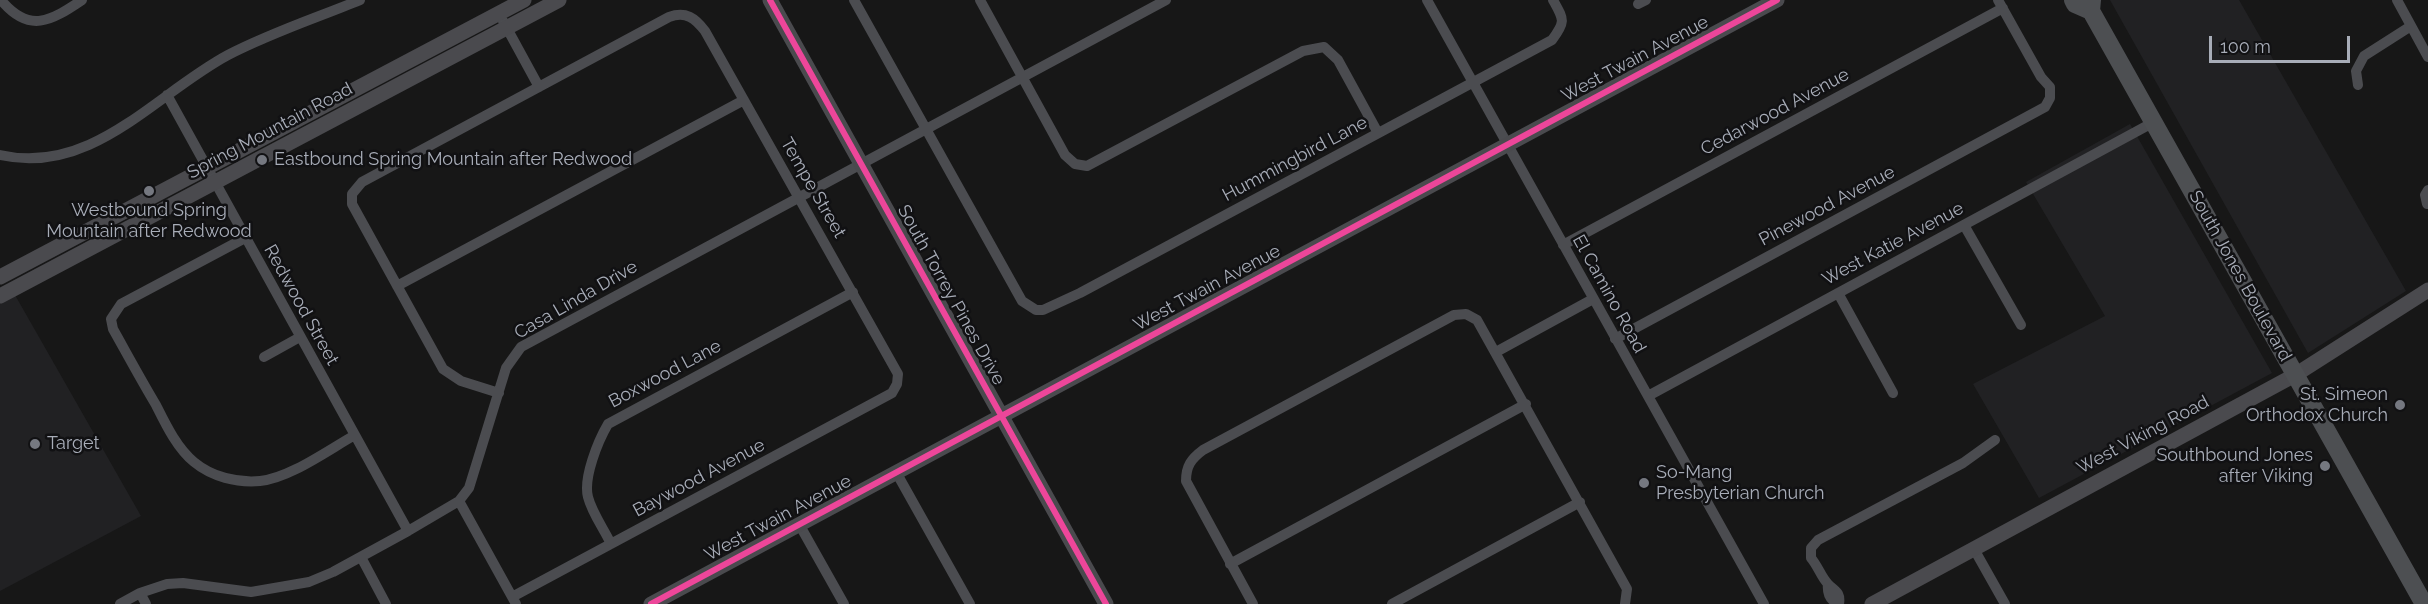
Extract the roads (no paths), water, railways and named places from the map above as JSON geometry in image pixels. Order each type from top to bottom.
[{"type":"main road","name":"Spring Mountain Road","points":[[0,277],[524,0]]},
{"type":"main road","name":"Spring Mountain Road","points":[[2,295],[559,0]]},
{"type":"main road","name":"South Torrey Pines Drive","points":[[770,0],[1106,604]]},
{"type":"main road","name":"West Twain Avenue","points":[[651,604],[1508,144],[1756,5],[1777,0]]},
{"type":"main road","name":"South Jones Boulevard","points":[[2073,0],[2075,4],[2092,5],[2154,122],[2424,604]]},
{"type":"main road","points":[[2,295],[5,287],[24,275],[53,248]]},
{"type":"main road","name":"West Viking Road","points":[[1872,604],[2295,375],[2428,290]]},
{"type":"street","points":[[1,0],[10,11],[24,20],[37,22],[56,18],[82,0]]},
{"type":"street","points":[[0,155],[43,158],[76,152],[105,138],[227,56],[273,34],[360,0]]},
{"type":"street","points":[[854,0],[926,129]]},
{"type":"street","points":[[980,0],[1065,155],[1075,164],[1088,166],[1303,51],[1324,47],[1338,60],[1378,133]]},
{"type":"street","name":"Casa Linda Drive","points":[[459,501],[469,488],[506,368],[521,347],[1166,0]]},
{"type":"street","name":"El Camino Road","points":[[1427,0],[1764,604]]},
{"type":"street","name":"Hummingbird Lane","points":[[926,129],[1022,301],[1036,310],[1043,310],[1080,293],[1552,40],[1562,26],[1563,18],[1553,0]]},
{"type":"street","points":[[2397,0],[2428,57]]},
{"type":"street","name":"Pinewood Avenue","points":[[1615,339],[2045,107],[2050,98],[2050,87],[2041,77],[2001,4]]},
{"type":"street","name":"Cedarwood Avenue","points":[[1563,244],[2001,4]]},
{"type":"street","points":[[499,13],[539,87],[362,182],[352,194],[352,204],[443,369],[461,381],[499,393]]},
{"type":"street","name":"Tempe Street","points":[[539,87],[669,17],[678,14],[688,15],[697,21],[705,31],[853,292],[898,374],[897,384]]},
{"type":"street","points":[[2358,85],[2356,71],[2364,56],[2411,26]]},
{"type":"street","name":"Redwood Street","points":[[167,95],[408,531]]},
{"type":"street","points":[[397,286],[744,100]]},
{"type":"street","name":"West Katie Avenue","points":[[1648,396],[2154,122]]},
{"type":"street","points":[[2427,204],[2425,195],[2428,190]]},
{"type":"street","points":[[1964,225],[2021,325]]},
{"type":"street","points":[[245,238],[121,304],[111,319],[113,329],[171,434],[196,464],[220,477],[261,481],[288,472],[355,435]]},
{"type":"street","name":"Boxwood Lane","points":[[611,544],[587,494],[588,478],[600,439],[608,424],[853,292]]},
{"type":"street","points":[[1838,293],[1893,393]]},
{"type":"street","points":[[1496,352],[1593,299]]},
{"type":"street","points":[[1253,604],[1186,481],[1186,469],[1193,458],[1203,450],[1454,315],[1466,314],[1478,320],[1526,404],[1627,589],[1626,603]]},
{"type":"street","points":[[264,357],[300,337]]},
{"type":"street","name":"Baywood Avenue","points":[[514,601],[611,544],[892,393],[897,384]]},
{"type":"street","points":[[1230,564],[1526,404]]},
{"type":"street","points":[[1839,604],[1840,597],[1835,587],[1828,584],[1811,558],[1811,548],[1818,540],[1963,463],[1995,440]]},
{"type":"street","points":[[896,472],[970,604]]},
{"type":"street","points":[[120,604],[140,593],[166,584],[183,583],[251,592],[309,582],[361,557],[459,501],[514,601]]},
{"type":"street","points":[[1392,604],[1580,502]]},
{"type":"street","points":[[799,524],[844,604]]},
{"type":"street","points":[[1974,549],[2005,604]]},
{"type":"street","points":[[361,557],[386,604]]},
{"type":"street","points":[[140,593],[146,604]]},
{"type":"place","name":"Eastbound Spring Mountain after Redwood","points":[[262,160]]},
{"type":"place","name":"Westbound Spring Mountain after Redwood","points":[[149,191]]},
{"type":"place","name":"St. Simeon Orthodox Church","points":[[2400,405]]},
{"type":"place","name":"Target","points":[[35,444]]},
{"type":"place","name":"Southbound Jones after Viking","points":[[2325,466]]},
{"type":"place","name":"So-Mang Presbyterian Church","points":[[1644,483]]}]
